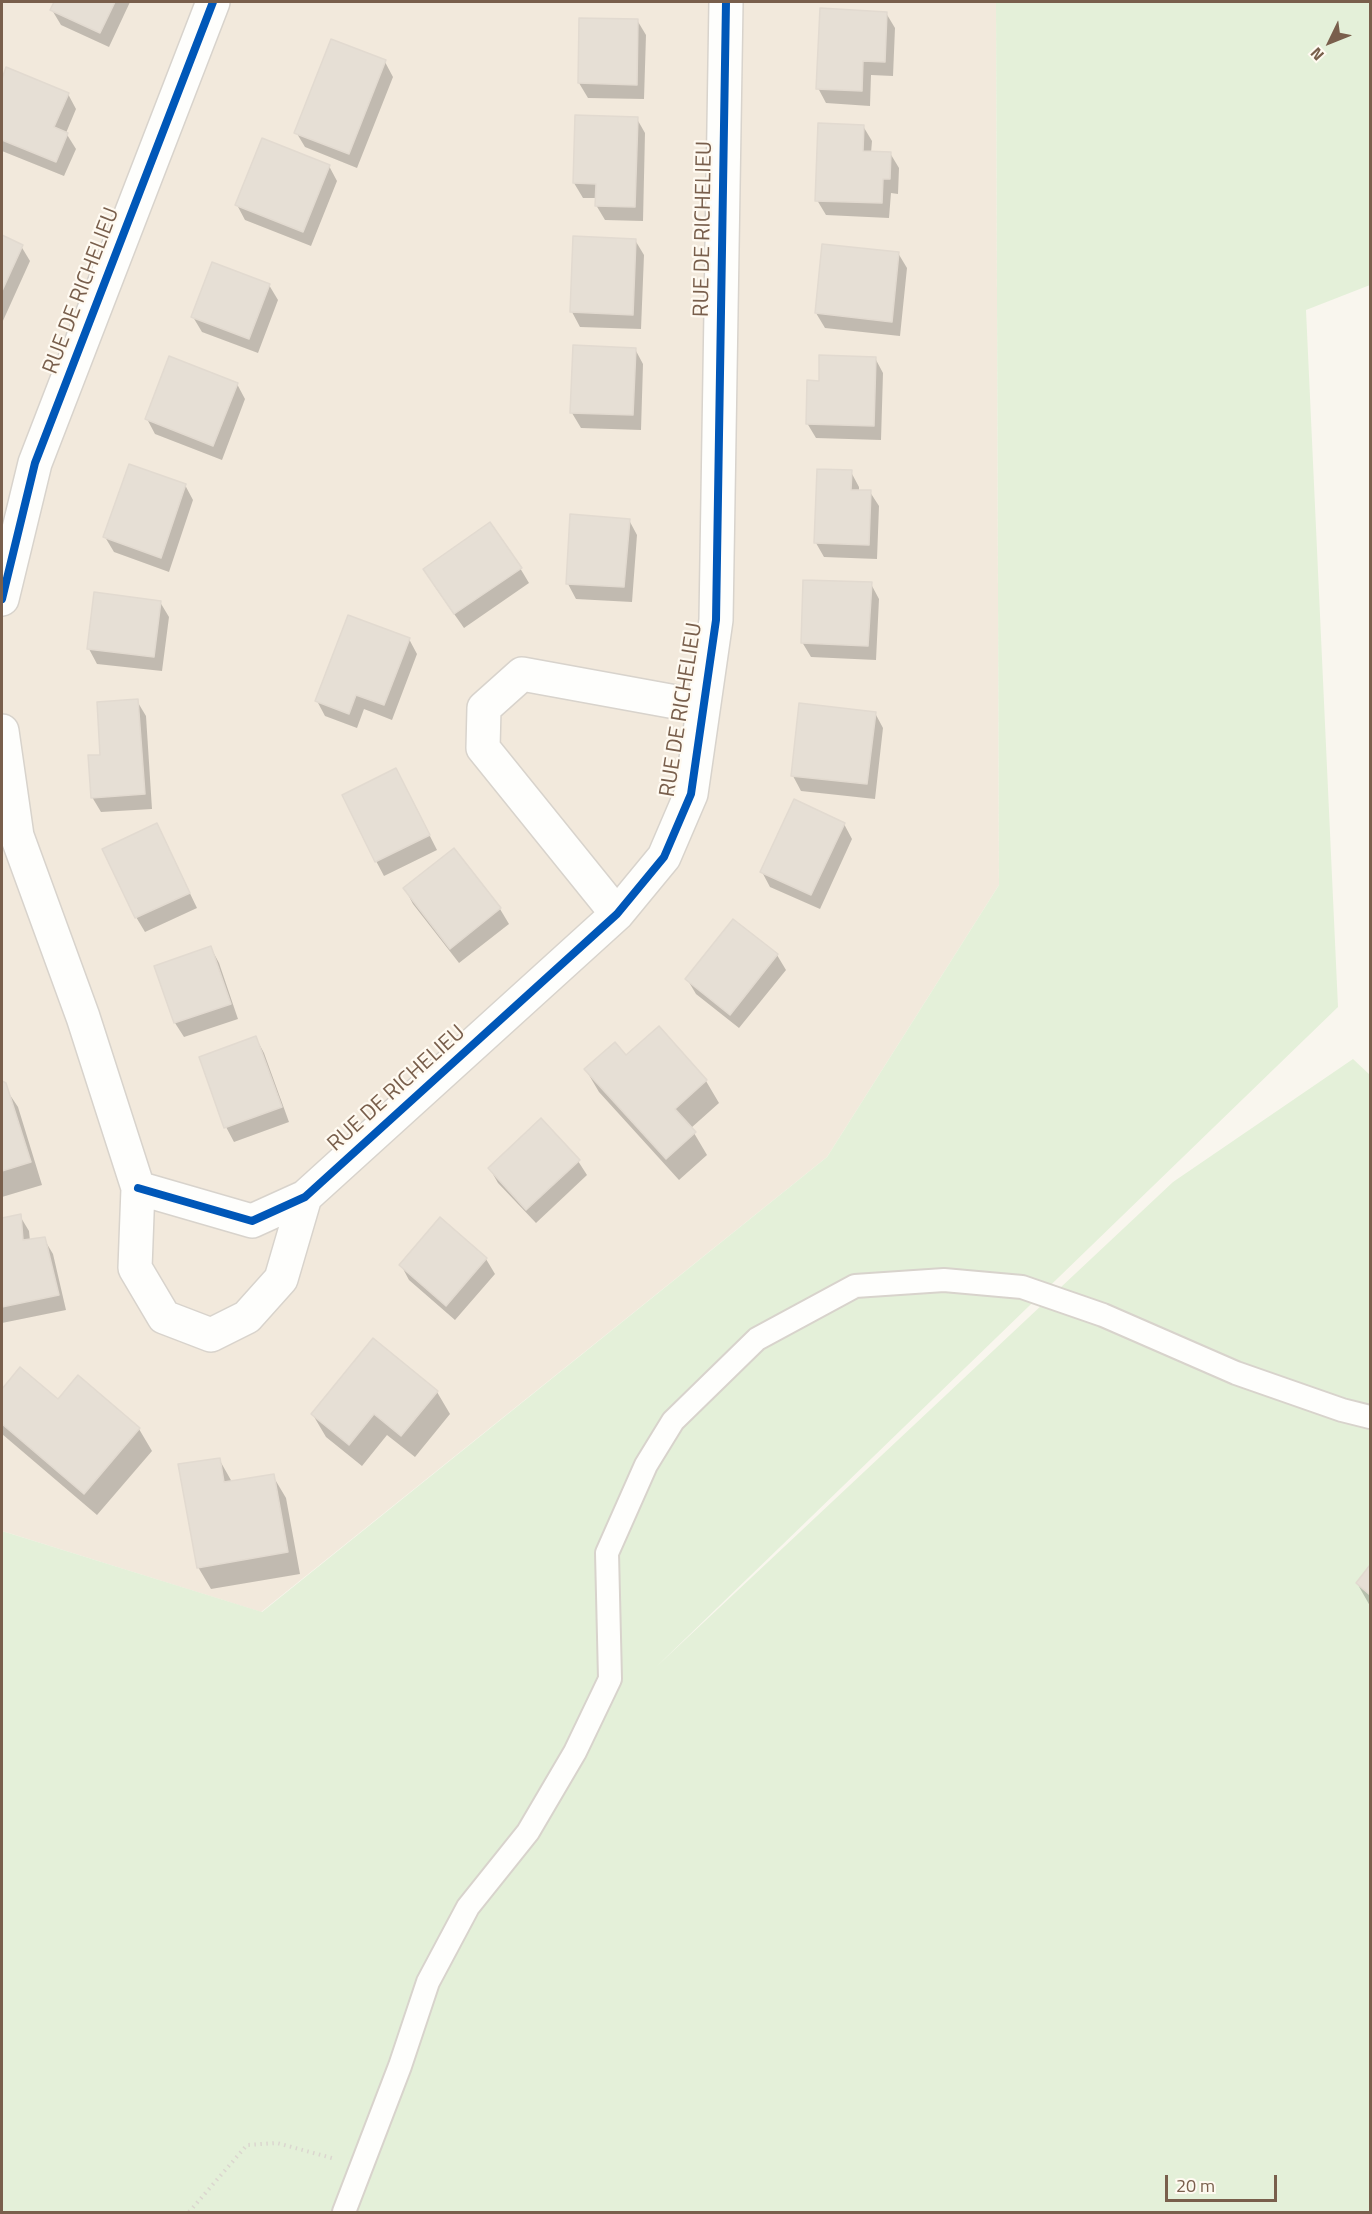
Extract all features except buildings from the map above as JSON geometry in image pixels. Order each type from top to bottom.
[{"type":"street","name":"RUE DE RICHELIEU","points":[[2,598],[35,463],[213,2]]},
{"type":"street","name":"RUE DE RICHELIEU","points":[[138,1188],[252,1221],[305,1197],[617,914],[664,857],[691,794],[716,620],[726,2]]},
{"type":"street","points":[[2,488],[35,463]]},
{"type":"street","name":"RUE DE RICHELIEU","points":[[617,914],[483,748],[484,708],[522,674],[703,708]]},
{"type":"street","points":[[2,731],[9,830],[83,1017],[138,1188],[135,1268],[164,1317],[211,1335],[247,1317],[281,1279],[305,1197]]},
{"type":"lane","points":[[344,2212],[400,2066],[428,1982],[468,1907],[528,1832],[575,1752],[610,1679],[607,1552],[646,1465],[673,1421],[757,1340],[855,1286],[944,1280],[1022,1287],[1103,1315],[1236,1373],[1371,1418]]},
{"type":"path","points":[[189,2212],[247,2145],[277,2142],[361,2167]]},
{"type":"shaded area","points":[[2,2],[996,2],[999,885],[827,1157],[261,1612],[2,1531]]},
{"type":"green space","points":[[996,2],[1370,2],[1370,285],[1306,310],[1338,1007],[655,1668],[1173,1182],[1353,1059],[1370,1075],[1370,2212],[2,2212],[2,1531],[262,1612],[827,1157],[999,885]]},
{"type":"cycle path","points":[[2,599],[35,463],[213,2]]},
{"type":"cycle path","points":[[138,1188],[252,1221],[305,1197],[617,914],[664,857],[691,794],[716,620],[726,2]]}]
